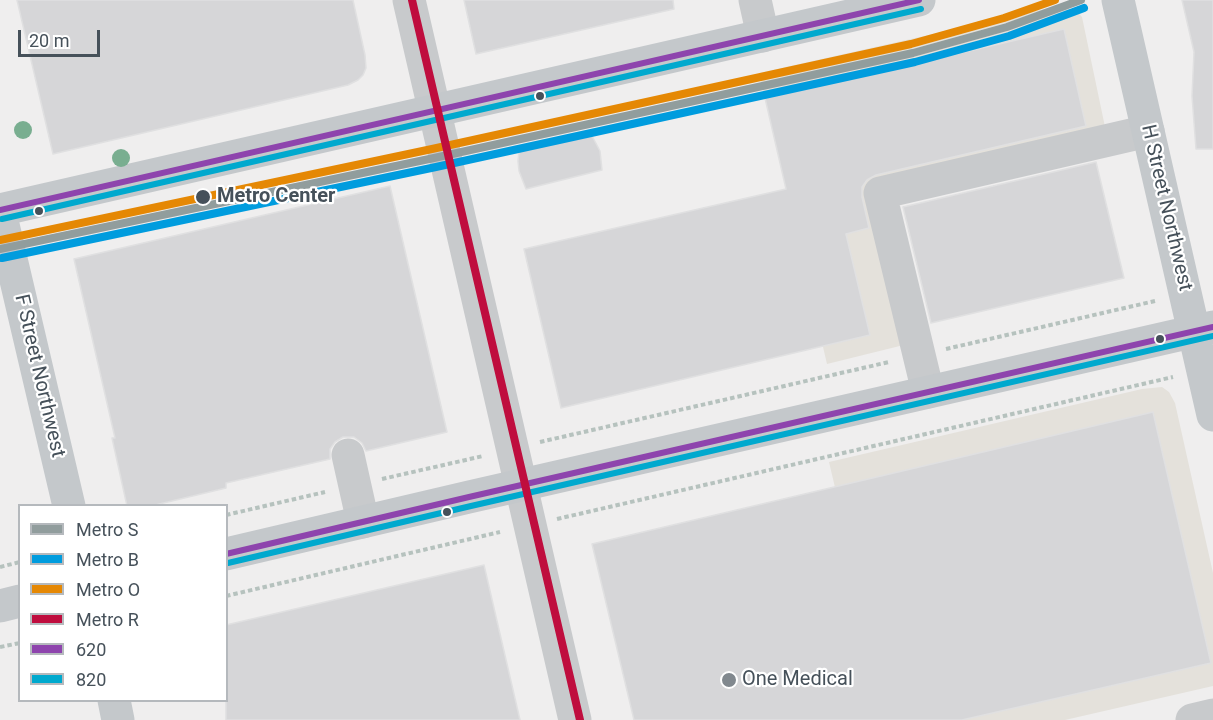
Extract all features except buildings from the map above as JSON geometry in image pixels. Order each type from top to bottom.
[{"type":"main road","points":[[0,211],[919,0]]},
{"type":"main road","name":"H Street Northwest","points":[[1118,0],[1148,131],[1204,329],[1213,415]]},
{"type":"main road","name":"F Street Northwest","points":[[0,211],[69,504]]},
{"type":"main road","points":[[228,554],[1204,329]]},
{"type":"main road","points":[[0,606],[18,602]]},
{"type":"main road","points":[[114,702],[118,720]]},
{"type":"street","points":[[409,0],[574,720]]},
{"type":"street","points":[[755,0],[763,36]]},
{"type":"street","points":[[928,392],[880,193],[1148,131]]},
{"type":"street","points":[[348,455],[363,522]]},
{"type":"street","points":[[1192,720],[1213,716]]},
{"type":"path","points":[[577,434],[1117,310]]},
{"type":"path","points":[[606,508],[1134,386]]},
{"type":"path","points":[[228,596],[457,542]]},
{"type":"path","points":[[0,567],[18,562]]},
{"type":"path","points":[[0,647],[18,643]]},
{"type":"shaded area","points":[[1049,8],[1075,9],[1082,17],[1109,146],[892,199],[920,341],[827,364],[759,73]]},
{"type":"shaded area","points":[[1162,387],[1169,392],[1175,403],[1213,573],[1213,686],[1065,720],[890,720],[829,462],[1142,389]]},
{"type":"metro line","name":"R","points":[[412,0],[580,720]]},
{"type":"metro line","name":"O","points":[[0,240],[432,149],[911,44],[1004,18],[1055,0]]},
{"type":"metro line","name":"S","points":[[0,249],[434,158],[913,53],[1007,27],[1081,0]]},
{"type":"metro line","name":"B","points":[[2,258],[436,167],[915,62],[1009,36],[1084,8]]},
{"type":"transit line","name":"620","points":[[0,210],[919,0]]},
{"type":"transit line","name":"820","points":[[2,219],[921,9]]},
{"type":"transit line","name":"620","points":[[228,554],[1213,327]]},
{"type":"transit line","name":"820","points":[[228,563],[1213,336]]},
{"type":"place","name":"Metro Center","points":[[203,197]]},
{"type":"place","name":"One Medical","points":[[729,680]]}]
